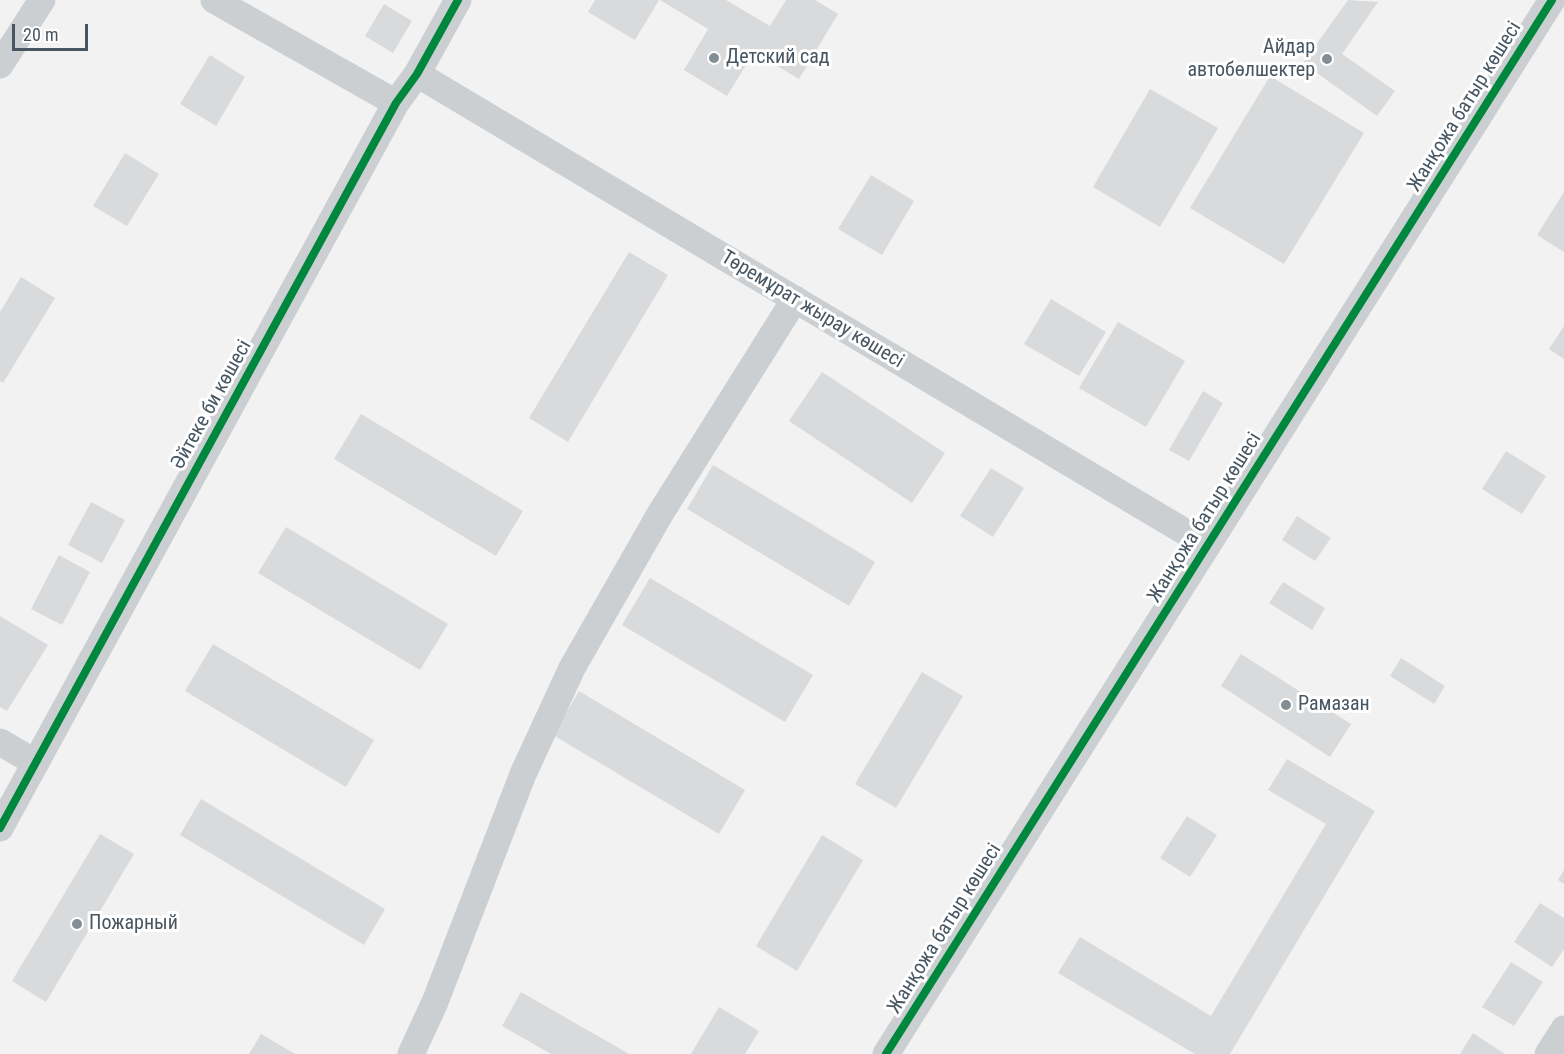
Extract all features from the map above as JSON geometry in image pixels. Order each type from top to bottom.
[{"type":"street","points":[[0,65],[42,0]]},
{"type":"street","points":[[214,0],[396,103]]},
{"type":"street","name":"Әйтеке би көшесі","points":[[0,828],[396,103],[417,74],[458,0]]},
{"type":"street","name":"Жанқожа батыр көшесі","points":[[886,1054],[1552,0]]},
{"type":"street","name":"Төремұрат жырау көшесі","points":[[417,74],[1208,545]]},
{"type":"street","points":[[411,1054],[439,992],[523,774],[572,668],[660,514],[795,299]]},
{"type":"street","points":[[0,742],[36,764]]},
{"type":"street","points":[[1548,1054],[1564,1029]]},
{"type":"building","points":[[595,0],[659,0],[635,40],[588,12]]},
{"type":"building","points":[[660,0],[726,0],[770,26],[786,0],[815,0],[838,14],[799,79],[754,52],[727,96],[684,70],[708,29]]},
{"type":"building","name":"Айдар автобөлшектер","points":[[1348,0],[1378,2],[1342,54],[1395,91],[1377,116],[1303,63]]},
{"type":"building","points":[[384,4],[412,21],[393,53],[365,36]]},
{"type":"building","points":[[210,55],[245,77],[216,126],[180,104]]},
{"type":"building","points":[[1270,76],[1364,133],[1284,264],[1190,208]]},
{"type":"building","points":[[1150,89],[1218,128],[1160,227],[1093,187]]},
{"type":"building","points":[[125,153],[159,174],[127,226],[93,206]]},
{"type":"building","points":[[871,175],[914,201],[882,255],[838,229]]},
{"type":"building","points":[[1564,192],[1564,252],[1537,235]]},
{"type":"building","points":[[629,252],[668,275],[568,442],[529,418]]},
{"type":"building","points":[[21,277],[55,298],[3,383],[0,381],[0,312]]},
{"type":"building","points":[[1051,299],[1106,332],[1079,376],[1024,344]]},
{"type":"building","points":[[1118,322],[1185,361],[1146,427],[1079,388]]},
{"type":"building","points":[[1564,326],[1564,359],[1549,349]]},
{"type":"building","points":[[822,372],[945,453],[912,503],[789,421]]},
{"type":"building","points":[[1203,391],[1223,403],[1189,461],[1169,450]]},
{"type":"building","points":[[361,414],[523,511],[496,556],[334,459]]},
{"type":"building","points":[[1506,451],[1546,476],[1522,514],[1482,489]]},
{"type":"building","points":[[713,465],[875,562],[849,606],[687,509]]},
{"type":"building","points":[[991,468],[1024,488],[993,537],[960,516]]},
{"type":"building","points":[[91,502],[125,520],[102,563],[68,545]]},
{"type":"building","points":[[1297,516],[1331,538],[1315,561],[1282,540]]},
{"type":"building","points":[[286,527],[448,624],[420,670],[258,573]]},
{"type":"building","points":[[59,555],[90,572],[62,625],[31,609]]},
{"type":"building","points":[[650,578],[813,675],[785,722],[622,625]]},
{"type":"building","points":[[1283,582],[1325,608],[1312,630],[1269,603]]},
{"type":"building","points":[[0,616],[48,645],[7,711],[0,707]]},
{"type":"building","points":[[213,644],[374,740],[346,787],[185,691]]},
{"type":"building","name":"Рамазан","points":[[1241,654],[1351,724],[1330,757],[1221,686]]},
{"type":"building","points":[[1401,658],[1445,686],[1434,704],[1390,676]]},
{"type":"building","points":[[922,672],[963,696],[896,808],[855,784]]},
{"type":"building","points":[[579,691],[745,790],[719,834],[553,735]]},
{"type":"building","points":[[1287,759],[1375,811],[1230,1054],[1195,1054],[1058,973],[1080,937],[1211,1016],[1326,824],[1268,790]]},
{"type":"building","points":[[201,799],[385,909],[364,945],[180,835]]},
{"type":"building","points":[[1187,816],[1217,835],[1190,877],[1160,858]]},
{"type":"building","points":[[100,834],[134,854],[46,1002],[12,981]]},
{"type":"building","points":[[822,835],[863,860],[797,971],[756,946]]},
{"type":"building","points":[[1564,870],[1564,884],[1558,880]]},
{"type":"building","points":[[1540,903],[1564,918],[1564,949],[1552,967],[1514,942]]},
{"type":"building","points":[[1511,962],[1543,982],[1514,1026],[1482,1007]]},
{"type":"building","points":[[521,992],[629,1054],[551,1054],[502,1026]]},
{"type":"building","points":[[719,1007],[759,1031],[745,1054],[691,1054]]},
{"type":"building","points":[[1473,1033],[1505,1054],[1460,1054]]},
{"type":"building","points":[[261,1034],[295,1054],[249,1054]]},
{"type":"cycle path","points":[[0,828],[396,103],[417,74],[458,0]]},
{"type":"cycle path","points":[[886,1054],[1552,0]]},
{"type":"place","name":"Детский сад","points":[[714,58]]},
{"type":"place","name":"Айдар автобөлшектер","points":[[1327,59]]},
{"type":"place","name":"Рамазан","points":[[1286,705]]},
{"type":"place","name":"Пожарный","points":[[77,924]]}]
